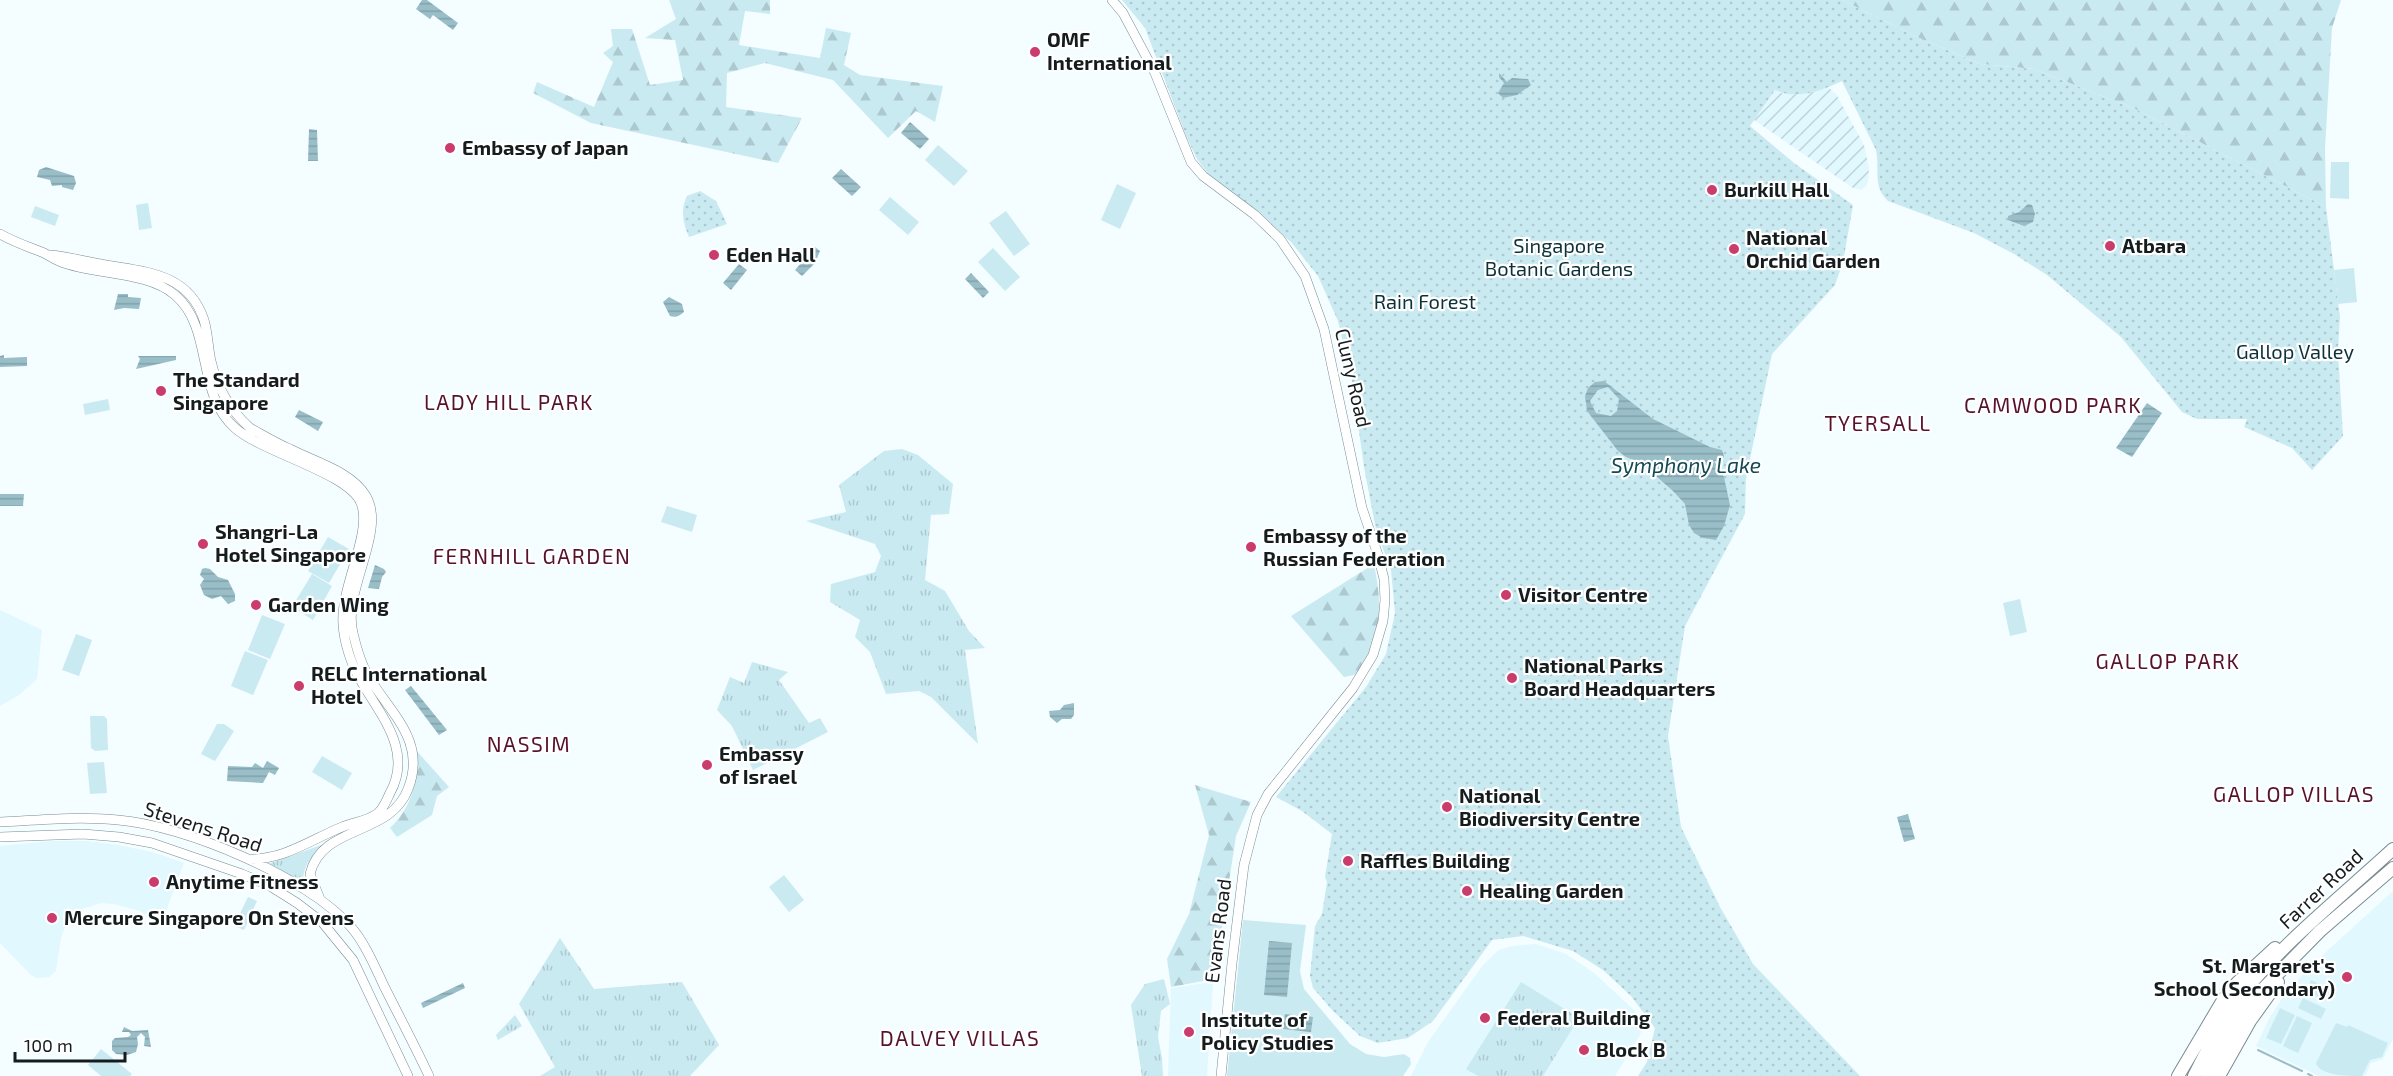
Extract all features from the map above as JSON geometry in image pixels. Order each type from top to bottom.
[{"type":"highway","name":"Farrer Road","points":[[2194,1076],[2234,1007],[2253,982],[2313,921],[2393,849]]},
{"type":"highway","name":"Farrer Road","points":[[2207,1076],[2229,1034],[2249,1003],[2297,954],[2393,868]]},
{"type":"highway","points":[[2178,1076],[2223,1000],[2237,983],[2278,945],[2313,921]]},
{"type":"highway","points":[[2219,1076],[2250,1022],[2296,959],[2297,954]]},
{"type":"street","name":"Cluny Road","points":[[1112,0],[1123,13],[1155,73],[1191,162],[1203,176],[1255,215],[1280,239],[1305,276],[1324,329],[1362,508],[1382,567],[1385,600],[1383,621],[1373,655],[1348,695],[1268,794]]},
{"type":"street","points":[[0,234],[60,262],[162,286],[185,304],[202,335],[227,403],[239,418],[250,428],[343,475],[360,486],[370,502],[371,534],[354,596],[351,616],[352,632],[366,671],[408,736],[412,748],[413,771],[408,791],[396,809],[381,820],[347,834],[324,847],[316,857],[310,874],[320,899]]},
{"type":"street","points":[[202,335],[212,390],[219,407],[234,427],[286,457],[340,482],[354,491],[361,502],[364,522],[343,602],[342,624],[358,676],[390,728],[398,760],[393,788],[377,813],[282,855],[263,860],[248,860]]},
{"type":"street","name":"Evans Road","points":[[1221,1076],[1244,866],[1257,815],[1268,794]]},
{"type":"street","name":"Stevens Road","points":[[0,822],[120,820],[154,826],[199,840],[273,869],[320,899],[353,928],[429,1076]]},
{"type":"street","name":"Stevens Road","points":[[0,837],[83,834],[130,839],[152,843],[270,886],[322,922],[353,960],[408,1076]]},
{"type":"shaded area","points":[[1828,87],[1836,94],[1864,145],[1869,168],[1868,181],[1861,190],[1853,188],[1754,120],[1775,90],[1784,94],[1809,93]]},
{"type":"shaded area","points":[[0,610],[42,630],[37,679],[19,695],[0,706]]},
{"type":"shaded area","points":[[53,841],[87,841],[118,845],[152,852],[184,863],[161,924],[140,911],[114,904],[101,903],[82,909],[66,924],[61,938],[56,971],[49,977],[37,978],[31,975],[0,943],[0,846]]},
{"type":"shaded area","name":"St. Margaret's School (Secondary)","points":[[2393,891],[2393,1039],[2383,1059],[2371,1063],[2365,1076],[2319,1076],[2256,1046],[2270,1017],[2287,991],[2314,963]]},
{"type":"shaded area","points":[[1536,944],[1566,954],[1594,973],[1635,1011],[1642,1029],[1615,1076],[1411,1076],[1428,1042],[1483,965],[1499,950]]},
{"type":"shaded area","name":"Institute of Policy Studies","points":[[1213,982],[1207,1076],[1168,1076],[1171,988]]},
{"type":"green space","points":[[669,0],[770,0],[770,14],[745,11],[739,45],[820,58],[826,28],[851,33],[844,65],[860,75],[943,86],[935,122],[916,111],[888,138],[833,80],[765,63],[727,73],[726,107],[802,118],[778,163],[591,123],[533,93],[537,82],[594,107],[613,62],[603,53],[613,46],[611,29],[632,29],[650,85],[683,80],[675,40],[645,38],[676,19]]},
{"type":"green space","name":"Singapore Botanic Gardens","points":[[1122,0],[1842,0],[1917,37],[1980,64],[2034,69],[2135,109],[2326,207],[2340,317],[2338,351],[2343,436],[2312,470],[2292,448],[2244,427],[2247,419],[2197,419],[2182,412],[2121,337],[2047,275],[2014,254],[1974,233],[1888,201],[1878,184],[1876,150],[1842,81],[1809,93],[1792,94],[1775,90],[1750,126],[1794,163],[1853,205],[1843,262],[1835,285],[1772,354],[1746,478],[1745,514],[1685,626],[1668,736],[1681,827],[1720,907],[1753,964],[1860,1076],[1638,1076],[1647,1062],[1655,1028],[1631,996],[1603,970],[1573,951],[1523,936],[1492,940],[1433,1021],[1408,1038],[1378,1043],[1360,1036],[1333,1011],[1313,988],[1310,976],[1315,926],[1322,914],[1332,834],[1302,811],[1276,797],[1366,687],[1386,654],[1395,613],[1391,570],[1376,530],[1364,467],[1352,381],[1338,321],[1318,276],[1291,242],[1209,175],[1197,159],[1145,28]]},
{"type":"green space","points":[[1842,0],[2341,0],[2332,28],[2325,149],[2326,207],[2135,109],[2034,69],[1980,64],[1917,37]]},
{"type":"green space","points":[[938,145],[968,171],[954,186],[925,160]]},
{"type":"green space","points":[[2331,162],[2349,162],[2349,199],[2330,198]]},
{"type":"green space","points":[[1117,184],[1136,193],[1120,229],[1101,220]]},
{"type":"green space","points":[[700,191],[716,201],[727,224],[689,237],[684,222],[684,206],[687,196]]},
{"type":"green space","points":[[890,197],[919,222],[908,235],[879,210]]},
{"type":"green space","points":[[148,203],[152,228],[139,230],[136,205]]},
{"type":"green space","points":[[35,206],[59,215],[55,226],[31,217]]},
{"type":"green space","points":[[1006,211],[1030,244],[1014,256],[989,223]]},
{"type":"green space","points":[[993,248],[1020,277],[1005,291],[978,262]]},
{"type":"green space","points":[[2354,268],[2357,302],[2338,304],[2334,270]]},
{"type":"green space","points":[[108,399],[110,410],[85,415],[83,404]]},
{"type":"green space","points":[[902,449],[918,455],[953,484],[949,514],[931,515],[925,580],[945,591],[969,631],[985,648],[965,650],[978,744],[931,697],[919,691],[886,694],[870,652],[855,637],[860,620],[830,602],[831,584],[875,572],[881,556],[875,544],[806,521],[846,512],[839,485],[884,451]]},
{"type":"green space","points":[[667,506],[697,515],[692,532],[661,522]]},
{"type":"green space","points":[[328,537],[349,549],[329,583],[308,571]]},
{"type":"green space","points":[[1374,564],[1379,593],[1377,634],[1373,648],[1359,674],[1344,677],[1291,616]]},
{"type":"green space","points":[[312,574],[332,586],[313,620],[292,607]]},
{"type":"green space","points":[[2020,599],[2027,632],[2010,636],[2003,603]]},
{"type":"green space","points":[[262,615],[285,624],[270,659],[248,650]]},
{"type":"green space","points":[[76,634],[92,640],[79,676],[62,670]]},
{"type":"green space","points":[[245,651],[268,660],[253,695],[231,686]]},
{"type":"green space","points":[[752,662],[788,672],[779,680],[809,723],[820,718],[828,732],[753,770],[732,726],[717,710],[730,677],[744,683]]},
{"type":"green space","points":[[90,716],[104,716],[107,719],[108,750],[95,751],[91,748]]},
{"type":"green space","points":[[217,724],[224,724],[234,731],[215,761],[201,754]]},
{"type":"green space","points":[[415,749],[449,787],[437,796],[432,815],[397,837],[390,828],[404,810],[412,792]]},
{"type":"green space","points":[[322,756],[352,773],[342,790],[312,772]]},
{"type":"green space","points":[[104,762],[107,793],[90,794],[87,763]]},
{"type":"green space","points":[[1195,785],[1251,802],[1236,836],[1214,979],[1171,987],[1167,959],[1189,914],[1209,835]]},
{"type":"green space","points":[[324,844],[306,865],[303,883],[268,864]]},
{"type":"green space","points":[[784,875],[804,900],[789,912],[769,887]]},
{"type":"green space","points":[[248,897],[257,901],[244,930],[234,926]]},
{"type":"green space","points":[[1243,920],[1306,925],[1300,971],[1304,989],[1350,1044],[1366,1054],[1384,1057],[1404,1054],[1410,1058],[1411,1064],[1403,1076],[1227,1076]]},
{"type":"green space","points":[[560,938],[594,989],[682,982],[719,1045],[690,1076],[540,1076],[555,1067],[519,1004]]},
{"type":"green space","points":[[1164,979],[1170,1004],[1161,1011],[1158,1037],[1163,1076],[1142,1076],[1131,1005],[1145,984]]},
{"type":"green space","points":[[2311,980],[2334,991],[2329,1002],[2306,991]]},
{"type":"green space","points":[[1521,982],[1579,1018],[1543,1076],[1478,1076],[1466,1069]]},
{"type":"green space","points":[[2303,998],[2326,1009],[2321,1019],[2298,1008]]},
{"type":"green space","points":[[2280,1008],[2295,1015],[2281,1044],[2266,1038]]},
{"type":"green space","points":[[515,1015],[522,1026],[498,1040],[496,1035]]},
{"type":"green space","points":[[2297,1016],[2312,1023],[2298,1053],[2283,1046]]},
{"type":"green space","points":[[2336,1023],[2347,1027],[2348,1025],[2388,1043],[2382,1057],[2370,1060],[2362,1076],[2329,1073],[2323,1071],[2316,1063]]},
{"type":"green space","points":[[101,1049],[132,1074],[130,1076],[101,1076],[88,1065]]},
{"type":"water","points":[[422,0],[427,0],[458,23],[453,30],[433,15],[430,19],[416,9]]},
{"type":"water","points":[[1499,73],[1507,82],[1512,78],[1528,79],[1531,85],[1517,95],[1503,98],[1498,93],[1504,83]]},
{"type":"water","points":[[910,122],[929,139],[920,149],[901,133]]},
{"type":"water","points":[[309,129],[317,130],[318,161],[308,161]]},
{"type":"water","points":[[46,167],[74,176],[76,183],[73,190],[62,187],[62,185],[52,186],[50,180],[37,177],[39,170]]},
{"type":"water","points":[[841,169],[861,187],[852,196],[832,178]]},
{"type":"water","points":[[2028,204],[2032,205],[2035,214],[2033,222],[2024,226],[2008,220],[2008,216],[2019,212]]},
{"type":"water","points":[[815,247],[820,251],[815,263],[802,276],[795,270]]},
{"type":"water","points":[[739,264],[747,270],[731,290],[723,283]]},
{"type":"water","points":[[971,273],[989,292],[983,298],[965,279]]},
{"type":"water","points":[[118,294],[141,298],[139,309],[114,310]]},
{"type":"water","points":[[669,297],[682,304],[684,312],[674,317],[670,316],[663,302]]},
{"type":"water","points":[[4,355],[4,358],[27,357],[27,366],[0,367],[0,356]]},
{"type":"water","points":[[138,356],[176,356],[176,360],[136,369],[140,359]]},
{"type":"water","name":"Symphony Lake","points":[[1604,381],[1653,419],[1710,447],[1722,450],[1724,456],[1722,461],[1714,461],[1724,477],[1730,505],[1724,526],[1716,540],[1703,538],[1694,533],[1689,525],[1685,504],[1641,463],[1618,451],[1587,411],[1585,396],[1588,388],[1595,382]],"holes":[[[1608,387],[1619,399],[1617,411],[1611,416],[1596,413],[1590,401],[1598,390]]]},
{"type":"water","points":[[2147,403],[2162,413],[2132,457],[2116,448]]},
{"type":"water","points":[[299,410],[323,422],[318,431],[295,417]]},
{"type":"water","points":[[0,494],[24,494],[23,506],[0,506]]},
{"type":"water","points":[[375,565],[386,572],[379,589],[368,588]]},
{"type":"water","points":[[202,569],[210,569],[218,577],[228,580],[235,594],[235,601],[228,604],[221,596],[212,599],[204,595],[200,585],[204,579],[200,575]]},
{"type":"water","points":[[411,686],[447,730],[439,735],[405,690]]},
{"type":"water","points":[[1074,703],[1074,715],[1071,719],[1062,719],[1057,723],[1050,717],[1049,711],[1060,710],[1064,705]]},
{"type":"water","points":[[267,761],[279,768],[275,775],[269,772],[263,783],[227,781],[228,766],[252,767],[255,763],[263,768]]},
{"type":"water","points":[[1908,814],[1915,839],[1904,842],[1897,817]]},
{"type":"water","points":[[1269,941],[1292,943],[1287,997],[1264,995]]},
{"type":"water","points":[[463,983],[465,988],[423,1008],[421,1003]]},
{"type":"water","points":[[1285,1014],[1313,1017],[1311,1032],[1283,1029]]},
{"type":"water","points":[[124,1027],[132,1031],[148,1030],[151,1047],[144,1046],[145,1037],[141,1033],[137,1037],[136,1052],[127,1055],[116,1054],[112,1050],[112,1041],[115,1038],[131,1035],[129,1032],[122,1032]]},
{"type":"waterway","points":[[2258,1050],[2302,1071]]},
{"type":"waterway","points":[[2308,1074],[2312,1076]]},
{"type":"place","name":"OMF International","points":[[1035,52]]},
{"type":"place","name":"Embassy of Japan","points":[[450,148]]},
{"type":"place","name":"Burkill Hall","points":[[1712,190]]},
{"type":"place","name":"Atbara","points":[[2110,246]]},
{"type":"place","name":"National Orchid Garden","points":[[1734,249]]},
{"type":"place","name":"Eden Hall","points":[[714,255]]},
{"type":"place","name":"The Standard Singapore","points":[[161,391]]},
{"type":"place","name":"Shangri-La Hotel Singapore","points":[[203,544]]},
{"type":"place","name":"Embassy of the Russian Federation","points":[[1251,547]]},
{"type":"place","name":"Visitor Centre","points":[[1506,595]]},
{"type":"place","name":"Garden Wing","points":[[256,605]]},
{"type":"place","name":"National Parks Board Headquarters","points":[[1512,678]]},
{"type":"place","name":"RELC International Hotel","points":[[299,686]]},
{"type":"place","name":"Embassy of Israel","points":[[707,765]]},
{"type":"place","name":"National Biodiversity Centre","points":[[1447,807]]},
{"type":"place","name":"Raffles Building","points":[[1348,861]]},
{"type":"place","name":"Anytime Fitness","points":[[154,882]]},
{"type":"place","name":"Healing Garden","points":[[1467,891]]},
{"type":"place","name":"Mercure Singapore On Stevens","points":[[52,918]]},
{"type":"place","name":"St. Margaret's School (Secondary)","points":[[2347,977]]},
{"type":"place","name":"Federal Building","points":[[1485,1018]]},
{"type":"place","name":"Institute of Policy Studies","points":[[1189,1032]]},
{"type":"place","name":"Block B","points":[[1584,1050]]},
{"type":"district","name":"LADY HILL PARK","points":[[509,403]]},
{"type":"district","name":"CAMWOOD PARK","points":[[2053,406]]},
{"type":"district","name":"TYERSALL","points":[[1878,424]]},
{"type":"district","name":"FERNHILL GARDEN","points":[[532,557]]},
{"type":"district","name":"GALLOP PARK","points":[[2168,662]]},
{"type":"district","name":"NASSIM","points":[[529,745]]},
{"type":"district","name":"GALLOP VILLAS","points":[[2294,795]]},
{"type":"district","name":"DALVEY VILLAS","points":[[960,1039]]},
{"type":"park label","name":"Rain Forest","points":[[1425,302]]},
{"type":"park label","name":"Gallop Valley","points":[[2295,352]]}]
